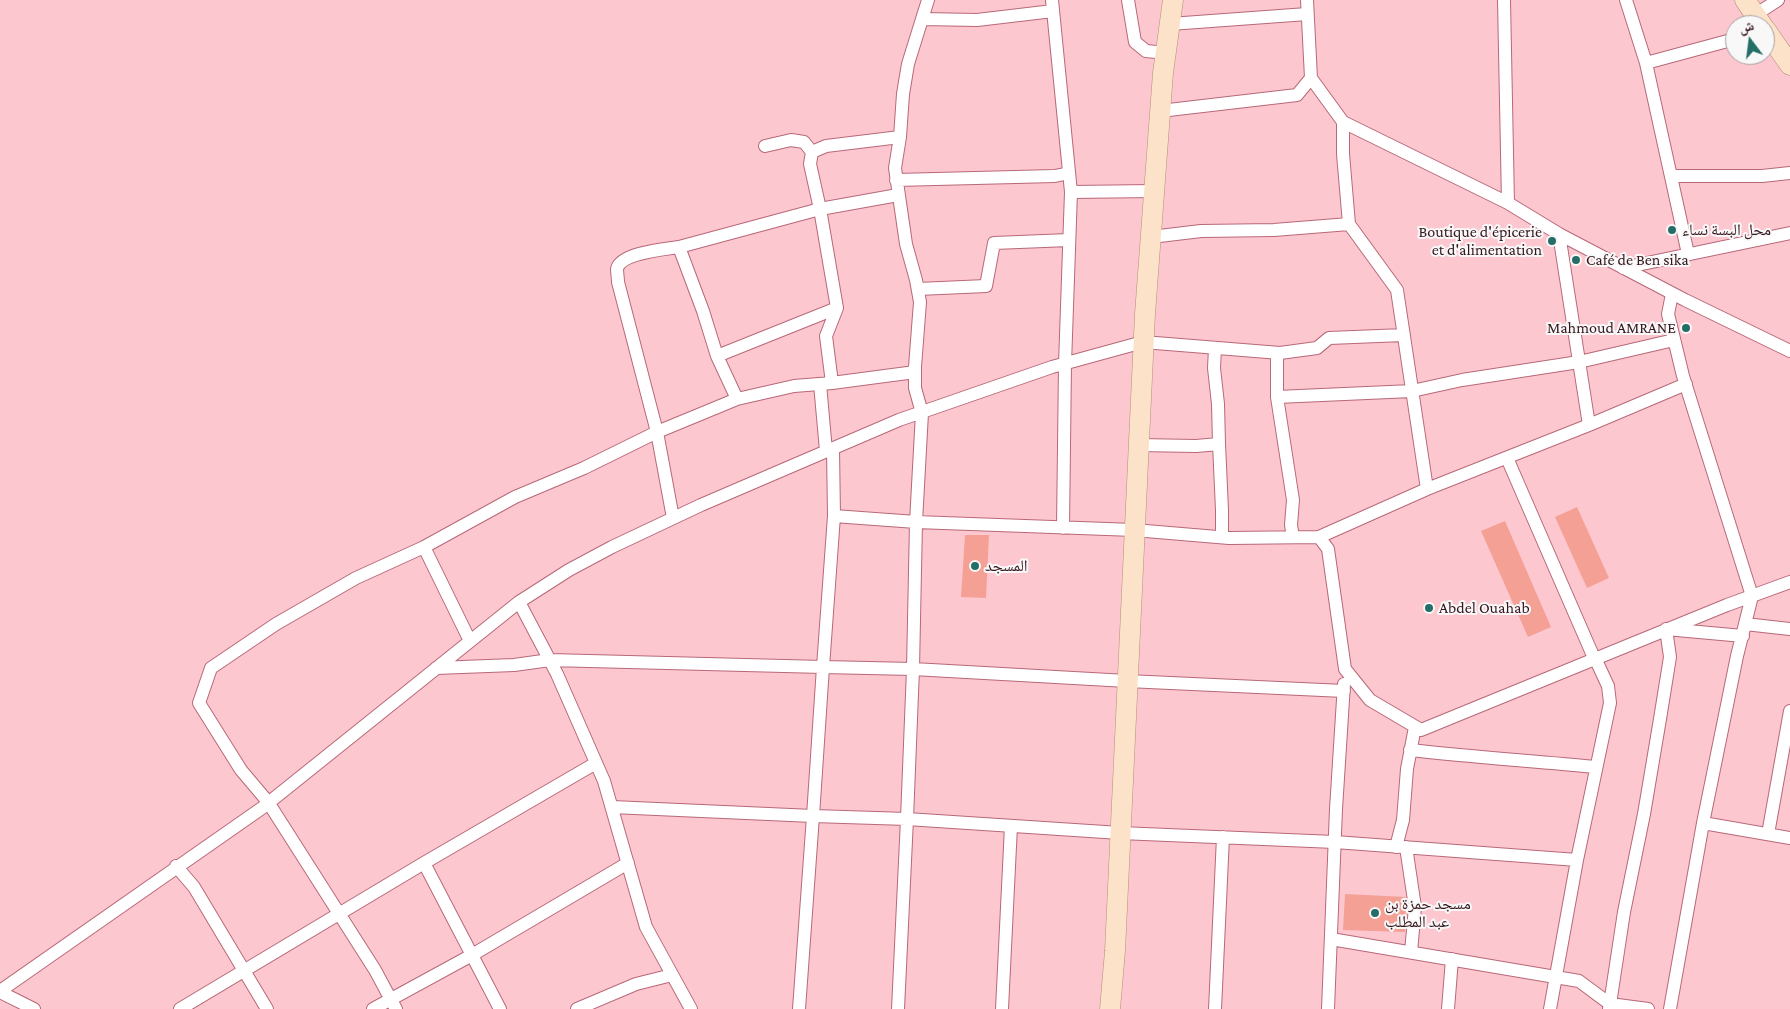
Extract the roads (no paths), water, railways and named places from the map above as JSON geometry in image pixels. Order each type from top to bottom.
[{"type":"main road","points":[[1110,1009],[1115,951],[1143,342],[1160,111],[1173,0]]},
{"type":"main road","points":[[1775,44],[1790,65]]},
{"type":"street","points":[[898,1009],[907,819],[916,522],[922,412],[915,388],[920,302],[906,244],[894,168],[900,137],[903,94],[908,64],[928,0]]},
{"type":"street","points":[[1128,0],[1135,42],[1146,51],[1166,53]]},
{"type":"street","points":[[1307,0],[1311,78],[1343,122],[1508,203],[1559,234],[1672,294],[1790,351]]},
{"type":"street","points":[[1504,0],[1508,203]]},
{"type":"street","points":[[1626,0],[1646,63],[1688,254]]},
{"type":"street","points":[[1766,15],[1778,0]]},
{"type":"street","points":[[922,18],[978,20],[1052,6],[1071,192],[1065,364],[1063,528]]},
{"type":"street","points":[[1170,24],[1308,14]]},
{"type":"street","points":[[1646,63],[1725,43]]},
{"type":"street","points":[[1160,111],[1298,95],[1311,78]]},
{"type":"street","points":[[1343,122],[1343,154],[1349,224],[1397,290],[1427,489]]},
{"type":"street","points":[[812,152],[826,146],[900,137]]},
{"type":"street","points":[[765,146],[791,140],[804,142],[812,152],[810,164],[820,209],[836,308],[826,336],[826,383],[834,516],[799,1009]]},
{"type":"street","points":[[1672,176],[1762,176],[1790,173]]},
{"type":"street","points":[[896,180],[1055,176],[1069,174]]},
{"type":"street","points":[[1071,192],[1154,191]]},
{"type":"street","points":[[673,518],[657,432],[618,282],[617,268],[622,260],[639,254],[679,246],[820,209],[898,196]]},
{"type":"street","points":[[1151,237],[1201,231],[1274,230],[1349,224]]},
{"type":"street","points":[[1623,268],[1790,233]]},
{"type":"street","points":[[1559,234],[1589,425]]},
{"type":"street","points":[[918,289],[986,286],[994,243],[1069,240]]},
{"type":"street","points":[[679,246],[717,356],[737,399]]},
{"type":"street","points":[[1670,1009],[1703,823],[1752,596],[1674,340],[1668,314],[1672,294]]},
{"type":"street","points":[[717,356],[836,308]]},
{"type":"street","points":[[34,1009],[0,992],[268,802],[519,602],[594,556],[673,518],[899,420],[1065,364],[1143,342],[1277,353],[1317,348],[1329,338],[1404,335]]},
{"type":"street","points":[[1277,397],[1412,391],[1462,380],[1579,362],[1674,340]]},
{"type":"street","points":[[1215,348],[1214,368],[1218,404],[1222,537]]},
{"type":"street","points":[[1277,353],[1277,397],[1293,500],[1291,525],[1293,537]]},
{"type":"street","points":[[393,1004],[375,970],[268,802],[241,770],[199,703],[211,668],[276,624],[356,578],[424,547],[515,497],[584,468],[657,432],[737,399],[794,386],[915,372]]},
{"type":"street","points":[[834,516],[916,522],[1134,530],[1222,537],[1319,537],[1427,489],[1589,425],[1686,384]]},
{"type":"street","points":[[1138,445],[1196,446],[1219,444]]},
{"type":"street","points":[[1507,458],[1608,686],[1610,703],[1577,860],[1550,1009]]},
{"type":"street","points":[[1319,537],[1328,549],[1345,669],[1328,1009]]},
{"type":"street","points":[[424,547],[470,641]]},
{"type":"street","points":[[1345,669],[1370,700],[1421,730],[1666,629],[1790,582]]},
{"type":"street","points":[[519,602],[550,660],[604,781],[646,927],[690,1009]]},
{"type":"street","points":[[1666,629],[1790,629]]},
{"type":"street","points":[[1609,1007],[1624,912],[1644,814],[1670,657],[1666,629]]},
{"type":"street","points":[[436,668],[514,665],[550,660],[823,666],[1344,691]]},
{"type":"street","points":[[1768,834],[1790,711]]},
{"type":"street","points":[[1411,952],[1415,907],[1401,847],[1407,769],[1415,726]]},
{"type":"street","points":[[1410,750],[1470,757],[1596,767]]},
{"type":"street","points":[[180,1009],[596,763]]},
{"type":"street","points":[[612,807],[907,819],[1120,833],[1335,842],[1577,860]]},
{"type":"street","points":[[1703,823],[1790,838]]},
{"type":"street","points":[[1002,1009],[1011,826]]},
{"type":"street","points":[[1215,1009],[1223,837]]},
{"type":"street","points":[[424,863],[500,1009]]},
{"type":"street","points":[[373,1009],[393,1004],[628,863]]},
{"type":"street","points":[[176,866],[194,886],[267,1009]]},
{"type":"street","points":[[1331,939],[1579,981],[1609,1007],[1648,1009]]},
{"type":"street","points":[[1448,1009],[1452,958]]},
{"type":"street","points":[[577,1009],[636,984],[672,975]]},
{"type":"place","name":"محل البسة نساء","points":[[1672,230]]},
{"type":"place","name":"Boutique d'épicerie et d'alimentation","points":[[1552,241]]},
{"type":"place","name":"Café de Ben sika","points":[[1576,260]]},
{"type":"place","name":"Mahmoud AMRANE","points":[[1686,328]]},
{"type":"place","name":"المسجد","points":[[975,566]]},
{"type":"place","name":"Abdel Ouahab","points":[[1429,608]]},
{"type":"place","name":"مسجد حمزة بن عبد المطلب","points":[[1375,913]]}]
